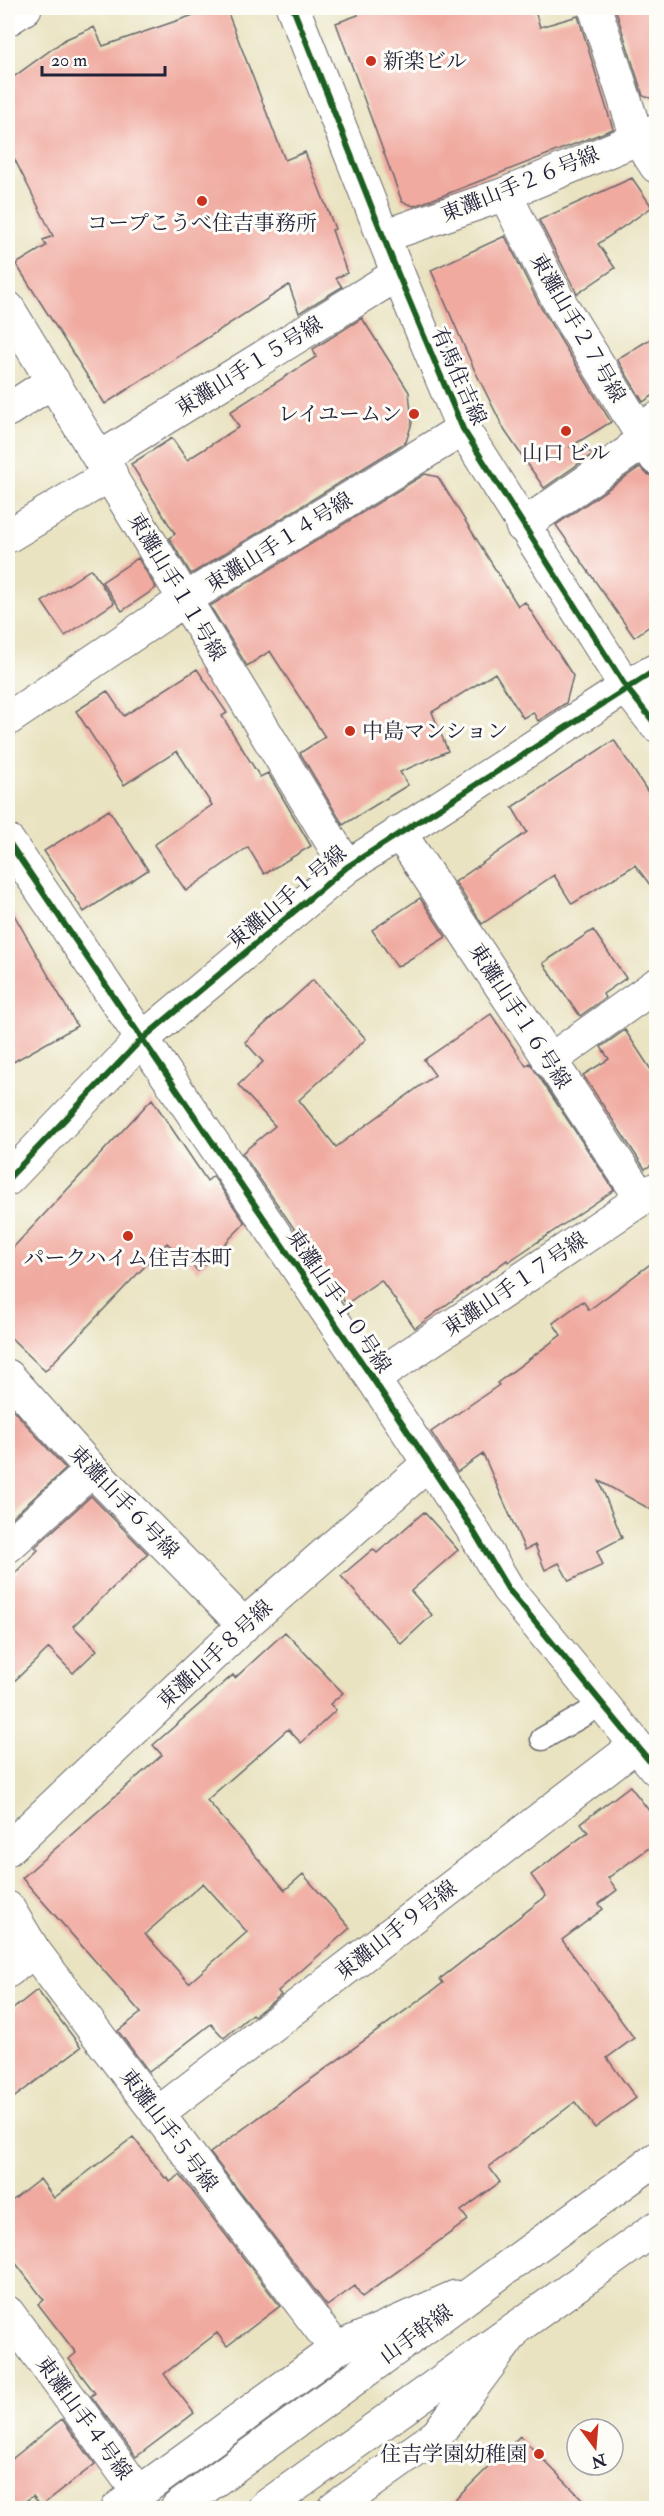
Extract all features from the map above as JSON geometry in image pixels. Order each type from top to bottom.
[{"type":"street","points":[[8,19],[25,8]]},
{"type":"street","name":"有馬住吉線","points":[[293,8],[398,274],[463,429],[522,526],[626,687],[657,725]]},
{"type":"street","points":[[596,8],[647,134],[657,166]]},
{"type":"street","name":"東灘山手２６号線","points":[[384,236],[506,194],[647,134]]},
{"type":"street","name":"東灘山手２７号線","points":[[506,194],[557,298],[652,438]]},
{"type":"street","name":"東灘山手１５号線","points":[[8,536],[105,466],[398,274]]},
{"type":"street","name":"東灘山手１１号線","points":[[8,308],[347,867]]},
{"type":"street","points":[[8,410],[53,381]]},
{"type":"street","name":"東灘山手１４号線","points":[[8,719],[184,600],[463,429]]},
{"type":"street","points":[[522,526],[652,438]]},
{"type":"street","name":"東灘山手１号線","points":[[8,1179],[141,1040],[347,867],[626,687],[657,670]]},
{"type":"street","name":"東灘山手１６号線","points":[[399,832],[549,1061],[649,1194]]},
{"type":"street","name":"東灘山手１０号線","points":[[8,841],[373,1379],[471,1527],[507,1589],[646,1758]]},
{"type":"street","points":[[549,1061],[657,985]]},
{"type":"street","name":"東灘山手１７号線","points":[[373,1379],[649,1194]]},
{"type":"street","name":"東灘山手６号線","points":[[8,1376],[92,1470],[244,1625]]},
{"type":"street","name":"東灘山手８号線","points":[[8,1849],[244,1625],[428,1464]]},
{"type":"street","points":[[8,1546],[92,1470]]},
{"type":"street","name":"東灘山手９号線","points":[[157,2114],[646,1758]]},
{"type":"street","name":"東灘山手５号線","points":[[8,1908],[34,1951],[336,2349]]},
{"type":"street","points":[[8,1971],[34,1951]]},
{"type":"street","name":"山手幹線","points":[[177,2508],[657,2159]]},
{"type":"street","points":[[264,2508],[657,2228]]},
{"type":"street","points":[[129,2501],[336,2349],[481,2286]]},
{"type":"street","name":"東灘山手４号線","points":[[8,2313],[129,2501]]},
{"type":"street","points":[[335,2508],[437,2435],[517,2328]]},
{"type":"lane","points":[[542,1739],[601,1705]]},
{"type":"building","name":"コープこうべ住吉事務所","points":[[214,8],[226,8],[285,160],[305,152],[335,229],[332,230],[347,273],[336,278],[342,287],[299,313],[289,285],[105,404],[16,264],[46,246],[43,240],[53,236],[8,146],[8,81],[66,39],[94,27],[103,46]]},
{"type":"building","points":[[355,8],[534,8],[540,27],[578,16],[613,129],[414,206],[402,202],[336,23],[358,15]]},
{"type":"building","points":[[615,8],[657,8],[657,100],[643,96]]},
{"type":"building","points":[[632,178],[652,207],[598,244],[615,268],[577,294],[539,220]]},
{"type":"building","points":[[505,236],[541,308],[611,422],[570,447],[594,453],[544,488],[505,431],[474,369],[431,270]]},
{"type":"building","points":[[362,318],[409,392],[412,423],[406,442],[191,574],[169,538],[175,534],[131,464],[172,438],[187,460],[239,427],[230,412],[316,357],[313,349]]},
{"type":"building","points":[[657,335],[657,393],[643,402],[617,359]]},
{"type":"building","points":[[640,467],[647,474],[657,477],[657,621],[634,637],[556,525]]},
{"type":"building","points":[[425,474],[438,477],[518,606],[525,602],[573,676],[566,703],[538,721],[533,712],[523,718],[495,673],[432,712],[448,751],[400,772],[408,785],[343,825],[300,753],[325,737],[270,651],[247,666],[210,606]]},
{"type":"building","points":[[138,558],[156,588],[122,611],[102,582]]},
{"type":"building","points":[[91,569],[114,603],[65,636],[42,602]]},
{"type":"building","points":[[197,669],[227,713],[222,716],[260,777],[268,773],[311,846],[264,874],[248,847],[186,891],[154,845],[212,805],[177,751],[124,785],[76,711],[107,691],[124,716]]},
{"type":"building","points":[[614,740],[657,806],[657,894],[635,865],[572,904],[554,875],[482,924],[455,882],[527,832],[512,807]]},
{"type":"building","points":[[109,810],[148,870],[84,912],[44,851]]},
{"type":"building","points":[[420,898],[446,937],[397,967],[372,930]]},
{"type":"building","points":[[8,904],[77,1026],[8,1065]]},
{"type":"building","points":[[593,930],[626,978],[603,994],[605,998],[580,1016],[543,963]]},
{"type":"building","points":[[313,980],[366,1039],[299,1100],[336,1147],[435,1075],[424,1060],[491,1014],[526,1066],[530,1063],[614,1190],[508,1262],[507,1260],[415,1328],[381,1280],[346,1304],[242,1153],[275,1126],[238,1085],[263,1062],[245,1042]]},
{"type":"building","points":[[625,1030],[657,1079],[657,1161],[645,1169],[583,1075],[609,1059],[601,1047]]},
{"type":"building","name":"パークハイム住吉本町","points":[[152,1099],[207,1181],[213,1176],[245,1223],[198,1271],[167,1243],[45,1371],[8,1335],[8,1253]]},
{"type":"building","points":[[657,1259],[657,1513],[599,1481],[622,1538],[597,1551],[603,1565],[569,1581],[559,1563],[545,1570],[535,1545],[525,1550],[483,1454],[457,1472],[431,1432],[499,1385],[497,1383],[561,1335],[553,1323],[583,1301],[589,1310]]},
{"type":"building","points":[[8,1404],[66,1469],[9,1520],[8,1518]]},
{"type":"building","points":[[91,1496],[148,1554],[73,1626],[97,1650],[73,1673],[49,1648],[8,1687],[8,1580],[38,1550],[35,1547]]},
{"type":"building","points":[[424,1512],[458,1550],[411,1591],[432,1615],[401,1644],[341,1576],[373,1549],[377,1553]]},
{"type":"building","points":[[285,1632],[343,1693],[330,1704],[336,1710],[301,1743],[288,1729],[207,1800],[285,1890],[303,1874],[350,1928],[278,1991],[281,1995],[254,2016],[252,2014],[224,2038],[211,2024],[149,2072],[118,2031],[141,2013],[22,1878],[162,1755],[153,1745],[233,1675],[235,1678]],"holes":[[[203,1883],[247,1932],[189,1983],[145,1934]]]},
{"type":"building","points":[[630,1786],[657,1821],[657,1842],[608,1878],[617,1890],[599,1904],[603,1909],[562,1940],[634,2038],[607,2058],[636,2098],[595,2128],[575,2102],[489,2167],[500,2182],[461,2211],[468,2220],[362,2297],[355,2286],[327,2306],[210,2153],[443,1983],[440,1979],[546,1896],[531,1875],[588,1832],[581,1823]]},
{"type":"building","points":[[37,1990],[81,2047],[8,2102],[8,2013]]},
{"type":"building","points":[[133,2137],[165,2178],[167,2177],[170,2182],[180,2175],[280,2306],[227,2346],[217,2333],[164,2374],[194,2413],[136,2457],[91,2396],[95,2393],[69,2359],[76,2353],[38,2304],[44,2300],[8,2253],[8,2204],[40,2179],[54,2198]]},
{"type":"building","points":[[62,2419],[95,2464],[41,2506],[33,2496],[15,2508],[8,2508],[8,2462]]},
{"type":"building","points":[[520,2436],[591,2508],[447,2508]]},
{"type":"cycle path","points":[[293,8],[398,274],[463,429],[626,687],[656,725]]},
{"type":"cycle path","points":[[8,1179],[141,1040],[347,867],[656,670]]},
{"type":"cycle path","points":[[8,841],[373,1379],[471,1527],[508,1589],[656,1769]]},
{"type":"place","name":"新楽ビル","points":[[371,61]]},
{"type":"place","name":"コープこうべ住吉事務所","points":[[202,201]]},
{"type":"place","name":"レイユームン","points":[[414,414]]},
{"type":"place","name":"山口 ビル","points":[[566,431]]},
{"type":"place","name":"中島マンション","points":[[350,731]]},
{"type":"place","name":"パークハイム住吉本町","points":[[128,1236]]},
{"type":"place","name":"住吉学園幼稚園","points":[[539,2454]]}]
